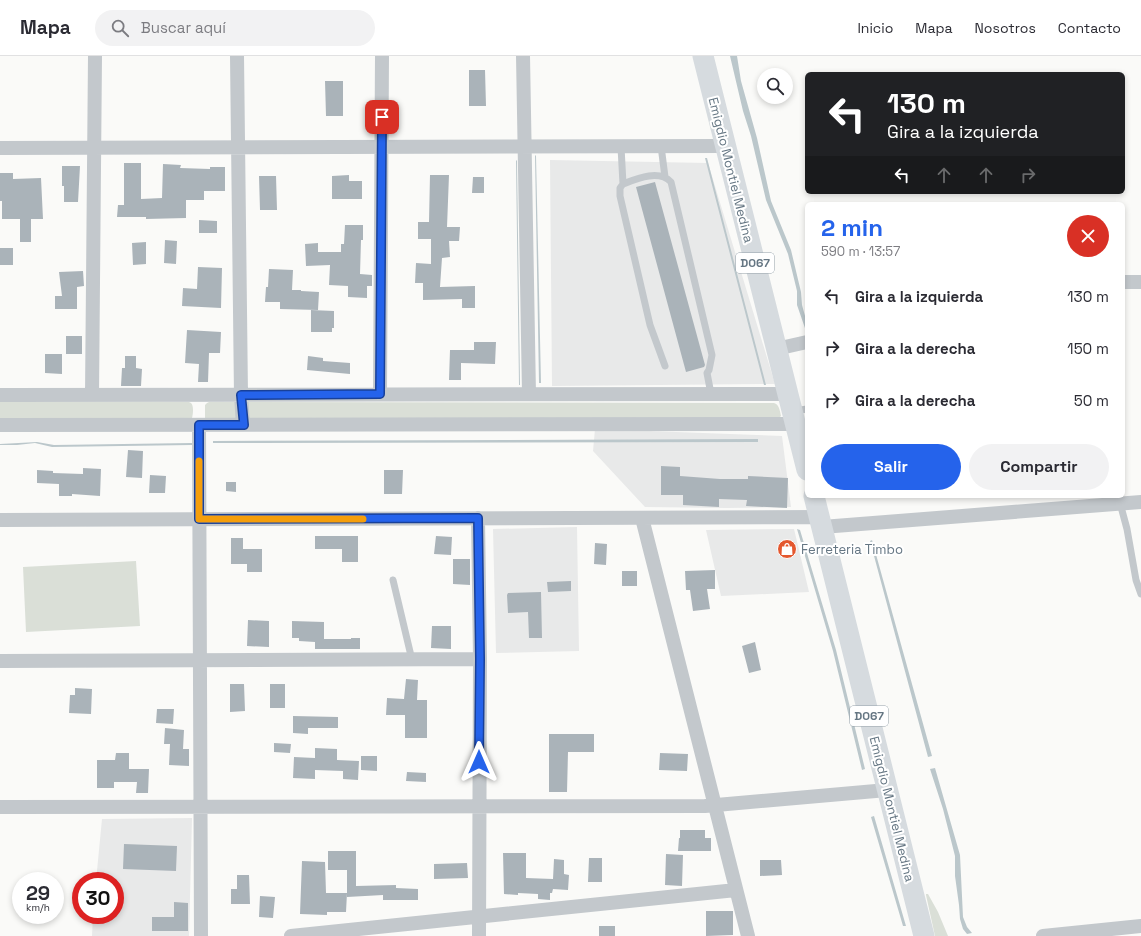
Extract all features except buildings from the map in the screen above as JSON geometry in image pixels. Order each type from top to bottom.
[{"type":"main road","name":"Emigdio Montiel Medina","points":[[703,56],[776,349],[796,410],[805,459]]},
{"type":"main road","name":"Emigdio Montiel Medina","points":[[814,498],[924,936]]},
{"type":"street","points":[[92,395],[95,56]]},
{"type":"street","points":[[237,56],[241,395],[244,425]]},
{"type":"street","points":[[380,394],[382,56]]},
{"type":"street","points":[[523,56],[529,394]]},
{"type":"street","points":[[0,148],[725,146]]},
{"type":"street","points":[[1125,282],[1141,282]]},
{"type":"street","points":[[776,349],[805,342]]},
{"type":"street","points":[[0,395],[711,394],[796,410]]},
{"type":"street","points":[[0,425],[244,425],[796,410]]},
{"type":"street","points":[[199,425],[201,936]]},
{"type":"street","points":[[0,520],[642,518],[820,522],[1141,502]]},
{"type":"street","points":[[478,518],[480,659],[479,936]]},
{"type":"street","points":[[642,518],[748,936]]},
{"type":"street","points":[[0,661],[480,659]]},
{"type":"street","points":[[0,807],[715,805],[887,790]]},
{"type":"street","points":[[291,936],[736,890]]},
{"type":"street","points":[[1043,936],[1141,926]]},
{"type":"lane","points":[[621,146],[623,184],[620,188],[620,196],[648,318],[665,366]]},
{"type":"lane","points":[[661,146],[665,177]]},
{"type":"lane","points":[[623,184],[643,177],[652,176],[665,177],[671,182],[712,355],[709,370],[707,372],[711,394]]},
{"type":"lane","points":[[1120,503],[1136,580],[1141,594]]},
{"type":"lane","points":[[393,580],[412,660]]},
{"type":"shaded area","points":[[730,56],[737,56],[741,81],[757,138],[771,201],[791,250],[801,292],[805,316],[805,328],[797,305],[797,291],[788,254],[766,200],[751,136],[743,111]]},
{"type":"shaded area","points":[[535,155],[536,156],[541,383],[539,383]]},
{"type":"shaded area","points":[[705,158],[707,158],[766,385],[764,385]]},
{"type":"shaded area","points":[[516,160],[517,161],[520,385],[519,385]]},
{"type":"shaded area","points":[[550,160],[708,163],[775,384],[552,386]]},
{"type":"shaded area","points":[[0,402],[189,402],[192,404],[193,412],[192,418],[0,420]]},
{"type":"shaded area","points":[[209,402],[774,403],[778,406],[781,416],[779,418],[207,419],[205,418],[205,405]]},
{"type":"shaded area","points":[[595,429],[782,436],[791,507],[645,507],[593,451]]},
{"type":"shaded area","points":[[758,439],[758,442],[213,443],[213,441]]},
{"type":"shaded area","points":[[37,442],[54,445],[192,443],[192,445],[52,447],[35,443],[0,445]]},
{"type":"shaded area","points":[[577,527],[579,651],[496,653],[493,529]]},
{"type":"shaded area","points":[[794,529],[809,592],[721,596],[706,530]]},
{"type":"shaded area","points":[[797,529],[800,530],[836,650],[865,769],[862,770],[833,651]]},
{"type":"shaded area","points":[[872,540],[932,756],[928,757],[870,541]]},
{"type":"shaded area","points":[[136,561],[140,626],[26,632],[23,567]]},
{"type":"shaded area","points":[[935,768],[960,855],[963,917],[967,927],[972,933],[967,934],[963,929],[960,919],[955,876],[955,856],[943,809],[930,769]]},
{"type":"shaded area","points":[[874,816],[906,926],[903,926],[871,817]]},
{"type":"shaded area","points":[[192,818],[189,936],[92,936],[93,924],[124,924],[124,872],[97,872],[102,819]]},
{"type":"shaded area","points":[[926,894],[928,894],[938,912],[948,936],[935,936]]},
{"type":"slow traffic","points":[[199,461],[199,519],[363,519]]},
{"type":"place","name":"Ferreteria Timbo","points":[[787,549]]},
{"type":"route","points":[[382,117],[380,394],[241,395],[244,425],[199,425],[199,519],[478,518],[480,659],[479,762]]}]
